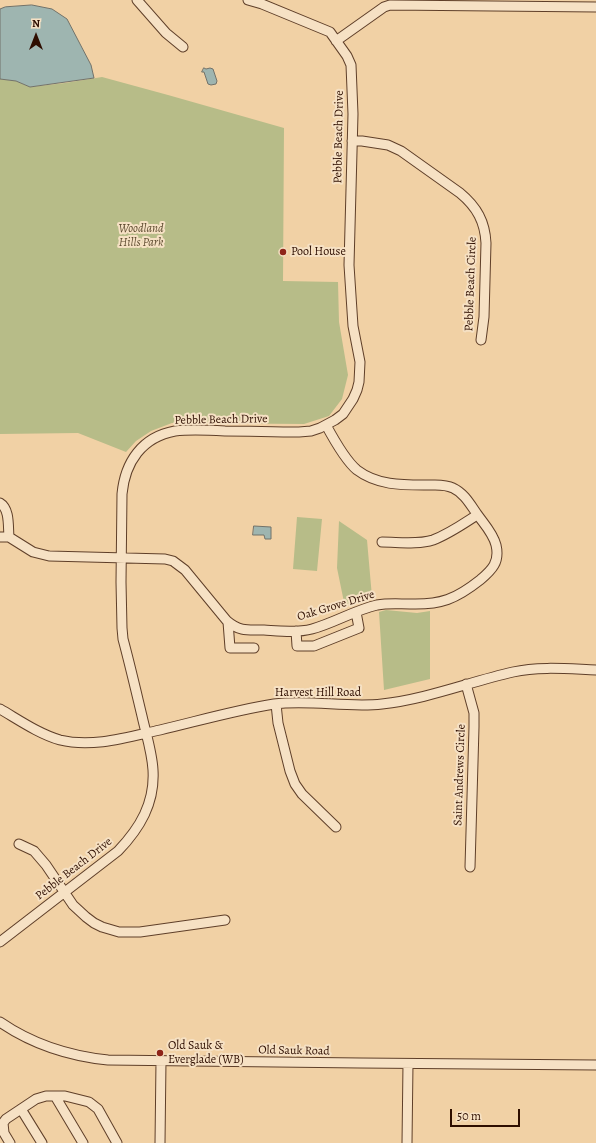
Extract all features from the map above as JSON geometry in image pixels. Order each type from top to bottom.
[{"type":"street","points":[[137,0],[166,33],[183,47]]},
{"type":"street","name":"Pebble Beach Drive","points":[[0,942],[118,851],[138,828],[146,811],[153,781],[153,769],[122,628],[122,494],[126,474],[131,462],[146,444],[155,438],[177,431],[311,431],[326,425],[343,414],[351,403],[357,390],[360,374],[360,362],[353,326],[349,265],[353,114],[351,65],[348,56],[330,32],[262,4],[248,0]]},
{"type":"street","points":[[336,40],[384,7],[390,5],[596,7]]},
{"type":"street","name":"Pebble Beach Circle","points":[[352,141],[388,145],[401,151],[468,199],[477,211],[483,223],[486,244],[484,317],[481,340]]},
{"type":"street","name":"Oak Grove Drive","points":[[5,537],[33,552],[49,556],[165,559],[174,561],[185,570],[228,622],[243,630],[296,631],[312,629],[356,612],[384,604],[420,604],[445,601],[466,591],[490,572],[495,565],[496,556],[494,536],[462,494],[454,488],[446,485],[396,484],[374,480],[357,470],[350,463],[326,425]]},
{"type":"street","points":[[0,503],[3,505],[7,514],[5,537]]},
{"type":"street","points":[[382,542],[414,543],[432,540],[454,530],[477,515]]},
{"type":"street","points":[[296,631],[297,646],[314,646],[359,628],[356,612]]},
{"type":"street","points":[[228,622],[230,648],[254,648]]},
{"type":"street","name":"Harvest Hill Road","points":[[0,709],[39,731],[60,740],[82,743],[102,742],[276,704],[296,703],[359,706],[382,704],[408,700],[514,672],[540,669],[596,670]]},
{"type":"street","name":"Saint Andrews Circle","points":[[466,684],[474,713],[470,867]]},
{"type":"street","points":[[276,704],[278,723],[290,771],[295,784],[302,794],[336,827]]},
{"type":"street","points":[[19,844],[34,851],[46,865],[73,905],[94,923],[102,927],[119,932],[140,932],[225,920]]},
{"type":"street","name":"Old Sauk Road","points":[[0,1022],[30,1040],[51,1048],[81,1057],[108,1060],[596,1065]]},
{"type":"street","points":[[160,1143],[161,1061]]},
{"type":"street","points":[[408,1064],[408,1143]]},
{"type":"street","points":[[10,1143],[4,1133],[3,1128],[3,1123],[6,1119],[36,1099],[46,1096],[65,1096],[89,1102],[98,1108],[117,1143]]},
{"type":"street","points":[[55,1096],[83,1143]]},
{"type":"street","points":[[21,1109],[42,1143]]},
{"type":"green space","name":"Woodland Hills Park","points":[[102,77],[284,128],[283,281],[338,282],[339,322],[348,375],[342,399],[329,416],[304,424],[172,423],[151,431],[136,441],[126,452],[78,433],[0,434],[0,79],[16,81],[30,87]]},
{"type":"green space","points":[[297,517],[322,519],[317,571],[293,569]]},
{"type":"green space","points":[[339,521],[367,540],[372,597],[345,607],[337,568]]},
{"type":"green space","points":[[386,610],[417,613],[430,611],[430,679],[384,690],[379,612]]},
{"type":"water","points":[[32,5],[52,9],[67,19],[91,65],[94,78],[30,87],[16,81],[0,79],[0,9],[5,7]]},
{"type":"water","points":[[204,68],[213,69],[217,81],[216,84],[208,84],[204,72],[202,72]]},
{"type":"water","points":[[254,526],[271,527],[271,539],[265,539],[264,535],[253,535]]},
{"type":"place","name":"Pool House","points":[[283,252]]},
{"type":"place","name":"Old Sauk & Everglade (WB)","points":[[160,1053]]}]
